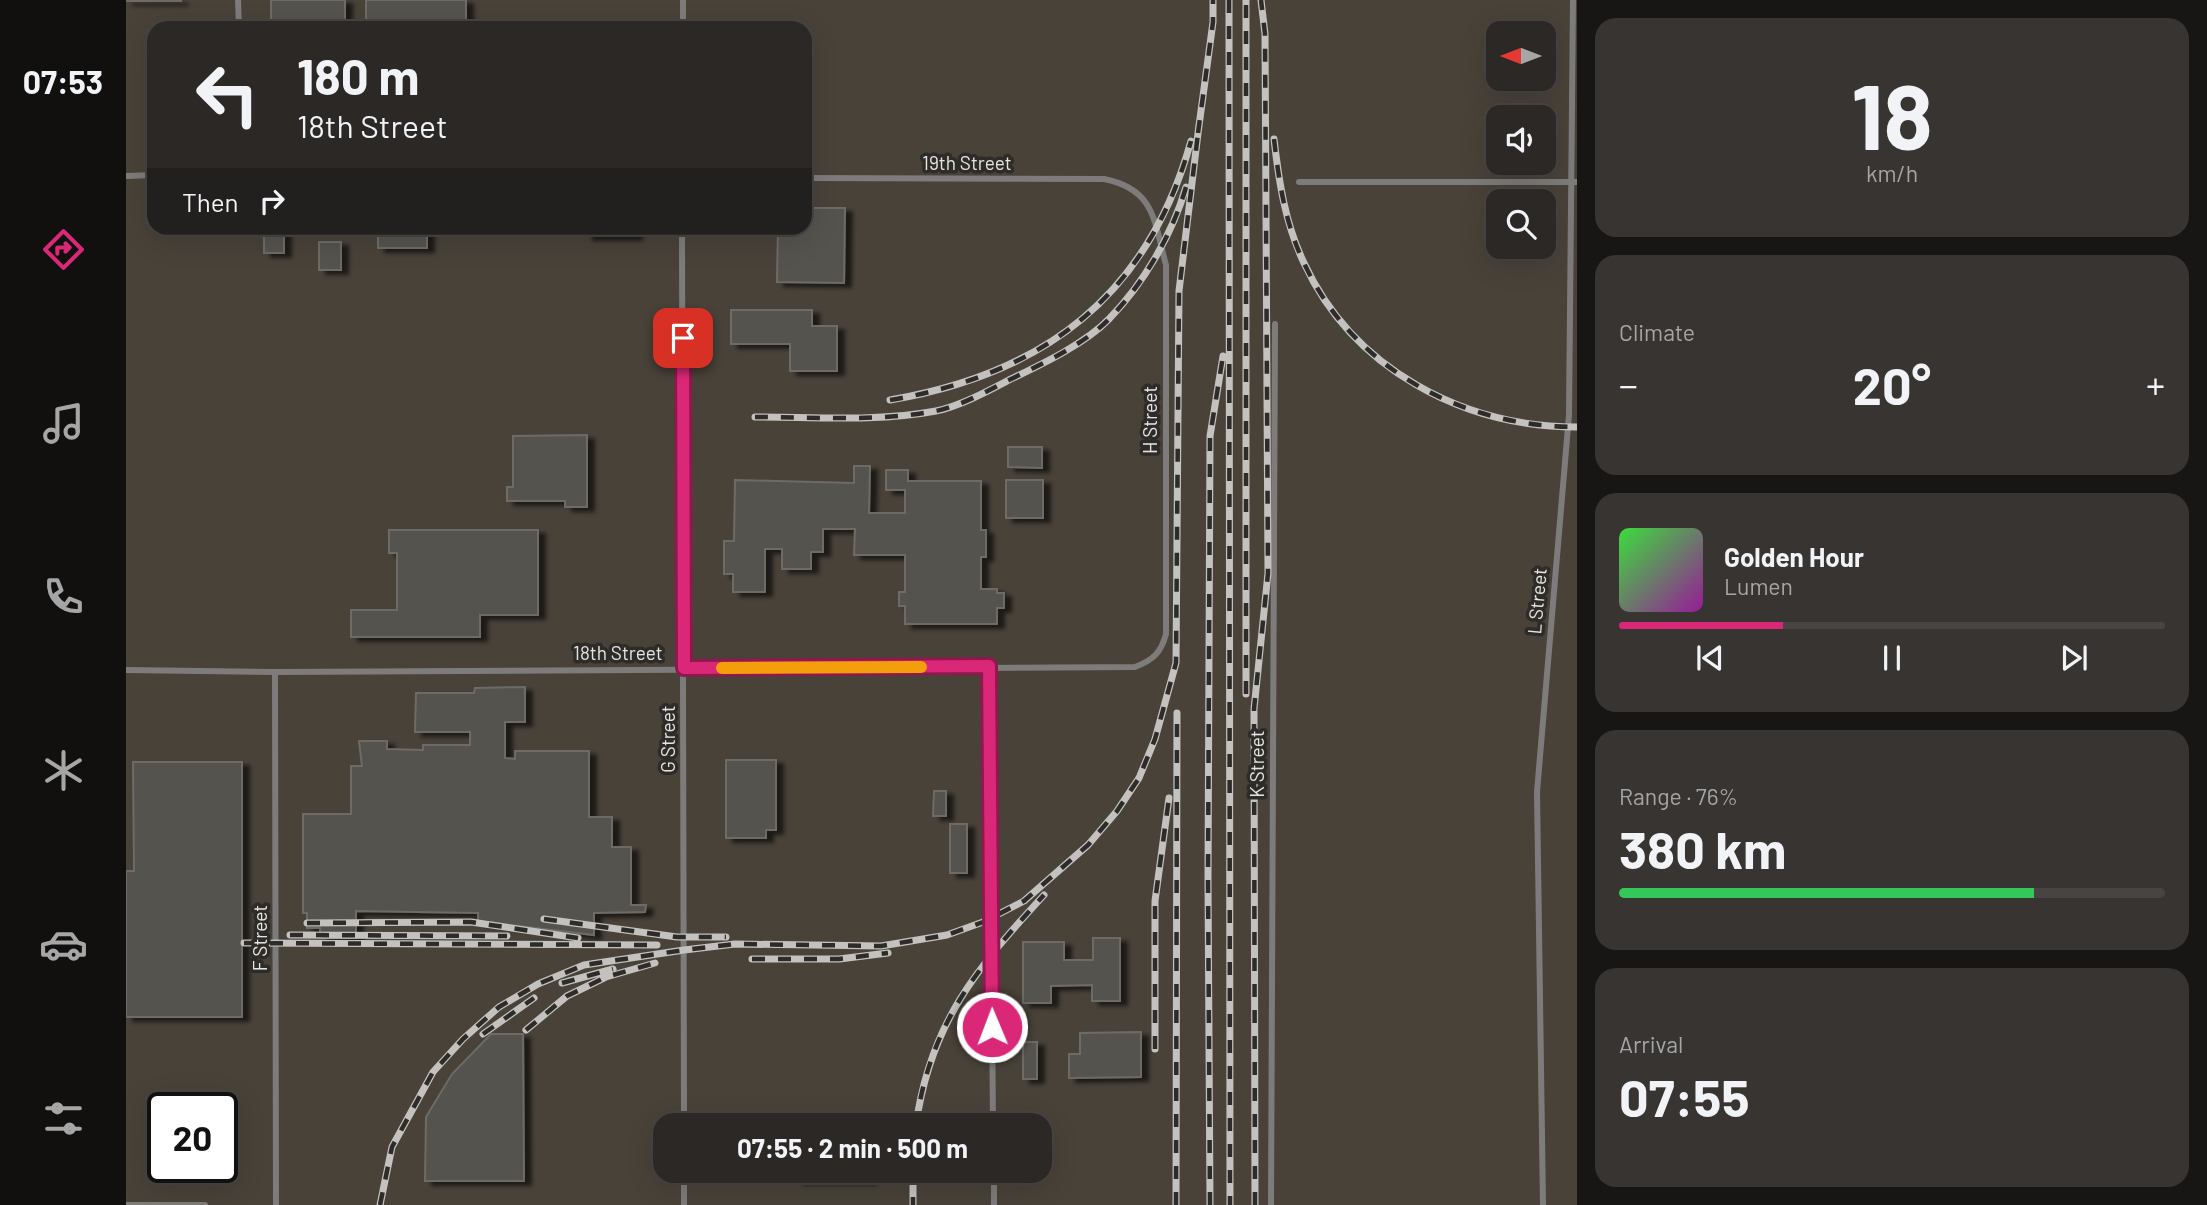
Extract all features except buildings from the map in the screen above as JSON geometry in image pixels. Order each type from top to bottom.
[{"type":"lane","points":[[238,0],[239,21]]},
{"type":"lane","points":[[683,0],[683,21]]},
{"type":"lane","name":"L Street","points":[[1543,1205],[1537,792],[1569,415],[1574,182],[1573,0]]},
{"type":"lane","points":[[126,176],[147,175]]},
{"type":"lane","name":"19th Street","points":[[812,178],[1104,179],[1128,184]]},
{"type":"lane","points":[[1299,182],[1574,182]]},
{"type":"lane","name":"H Street","points":[[1128,184],[1152,213],[1166,265],[1166,634],[1162,649],[1150,661]]},
{"type":"lane","name":"G Street","points":[[682,235],[684,1113]]},
{"type":"lane","name":"K Street","points":[[1271,1205],[1275,324]]},
{"type":"lane","name":"18th Street","points":[[126,670],[275,672],[1135,667],[1150,661]]},
{"type":"lane","points":[[989,666],[993,1113]]},
{"type":"lane","name":"F Street","points":[[275,672],[276,1205]]},
{"type":"lane","points":[[684,1183],[684,1205]]},
{"type":"lane","points":[[994,1183],[994,1205]]},
{"type":"lane","points":[[126,1205],[205,1205]]},
{"type":"shaded area","points":[[126,0],[1577,0],[1577,1205],[126,1205]]},
{"type":"railway","points":[[1198,133],[1213,22],[1213,0]]},
{"type":"railway","points":[[1229,0],[1230,1205]]},
{"type":"railway","points":[[1246,0],[1246,694]]},
{"type":"railway","points":[[1255,1205],[1254,709],[1268,573],[1265,34],[1261,0]]},
{"type":"railway","points":[[380,1205],[392,1147],[433,1072],[463,1039],[499,1007],[538,984],[584,965],[684,950],[735,944],[881,946],[947,935],[983,922],[1024,901],[1088,845],[1117,811],[1139,778],[1155,739],[1176,663],[1179,291],[1199,125]]},
{"type":"railway","points":[[1274,139],[1284,202],[1297,248],[1325,300],[1351,333],[1382,361],[1416,385],[1453,403],[1493,416],[1535,424],[1577,427]]},
{"type":"railway","points":[[890,400],[945,388],[996,370],[1042,347],[1082,319],[1117,284],[1147,243],[1172,196],[1191,141]]},
{"type":"railway","points":[[755,417],[869,418],[936,411],[974,398],[1048,361],[1099,328],[1134,290],[1165,240],[1186,187]]},
{"type":"railway","points":[[1210,1205],[1210,436],[1223,356]]},
{"type":"railway","points":[[1176,1205],[1177,713]]},
{"type":"railway","points":[[1155,1049],[1155,901],[1169,798]]},
{"type":"railway","points":[[918,1113],[932,1056],[960,999],[998,947],[1044,895]]},
{"type":"railway","points":[[544,919],[677,937],[726,937]]},
{"type":"railway","points":[[307,923],[471,922],[578,938]]},
{"type":"railway","points":[[290,935],[507,936]]},
{"type":"railway","points":[[244,943],[657,945]]},
{"type":"railway","points":[[752,959],[839,959],[888,953]]},
{"type":"railway","points":[[526,1030],[567,996],[606,977],[655,963]]},
{"type":"railway","points":[[562,983],[613,969]]},
{"type":"railway","points":[[483,1034],[534,998]]},
{"type":"railway","points":[[913,1183],[913,1205]]},
{"type":"slow traffic","points":[[722,668],[921,667]]},
{"type":"route","points":[[683,338],[684,668],[989,666],[992,1027]]}]
